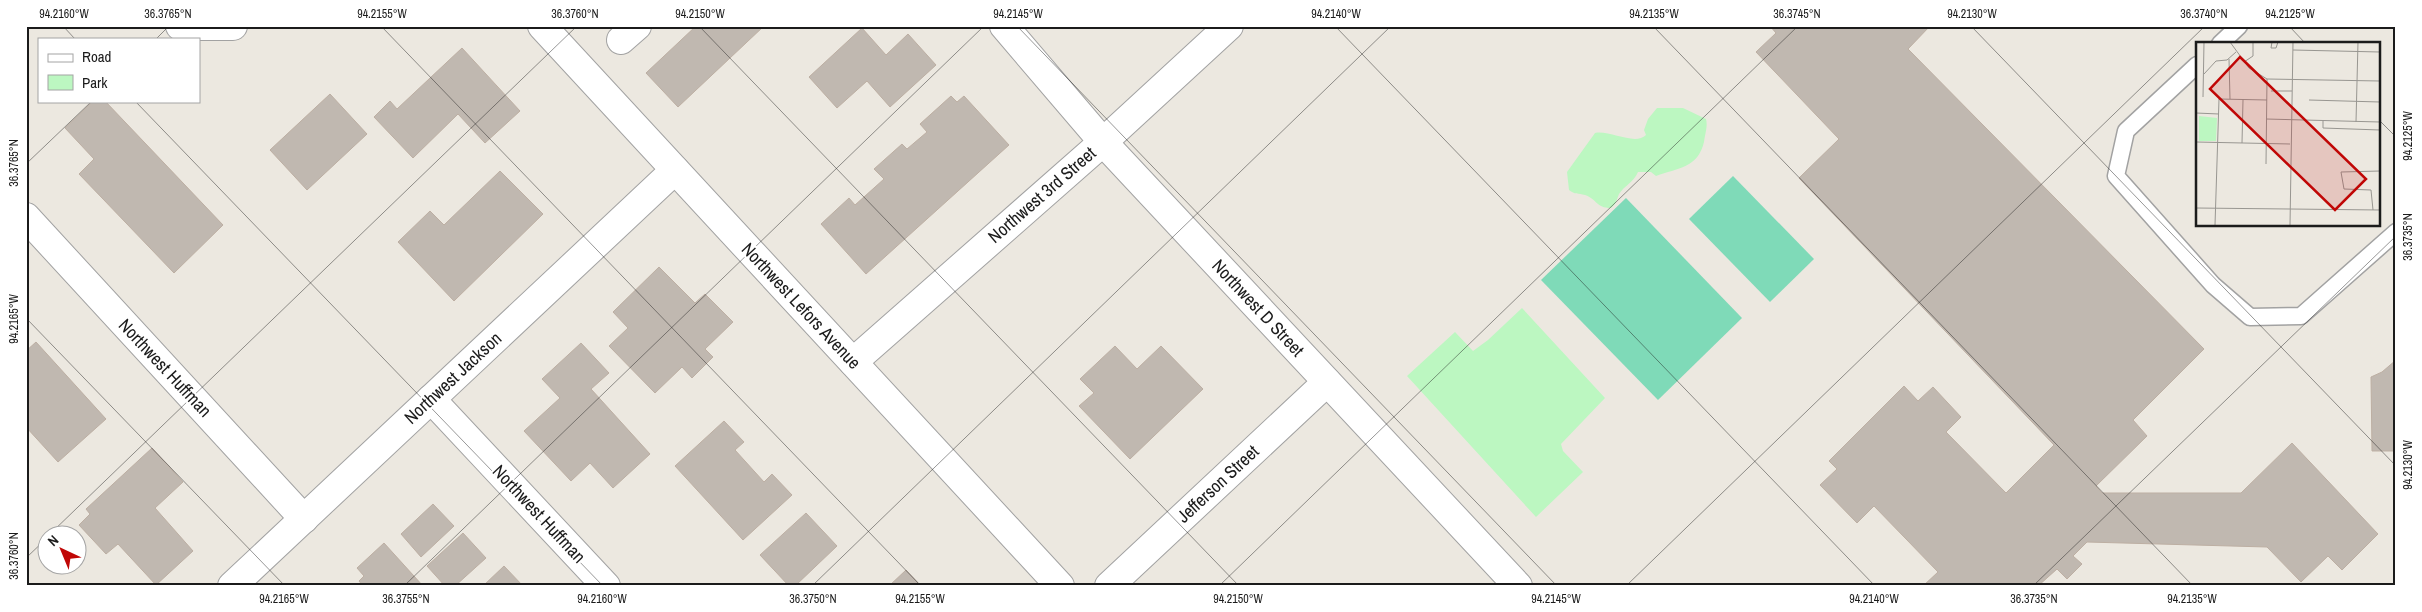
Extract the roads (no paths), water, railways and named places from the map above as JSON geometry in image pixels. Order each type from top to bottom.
[{"type":"street","points":[[180,26],[233,26]]},
{"type":"street","name":"Northwest Lefors Avenue","points":[[542,26],[1060,586]]},
{"type":"street","name":"Northwest D Street","points":[[1004,26],[1103,142],[1518,586]]},
{"type":"street","name":"Northwest 3rd Street","points":[[853,362],[1103,142],[1229,26]]},
{"type":"street","name":"Northwest Jackson","points":[[232,586],[675,170]]},
{"type":"street","name":"Northwest Huffman","points":[[26,217],[304,519]]},
{"type":"street","name":"Jefferson Street","points":[[1109,586],[1327,382]]},
{"type":"street","name":"Northwest Huffman","points":[[431,399],[606,586]]},
{"type":"lane","points":[[2222,42],[2239,26]]},
{"type":"lane","points":[[2196,66],[2126,131],[2116,176],[2212,285],[2250,317],[2301,316],[2396,232]]}]
